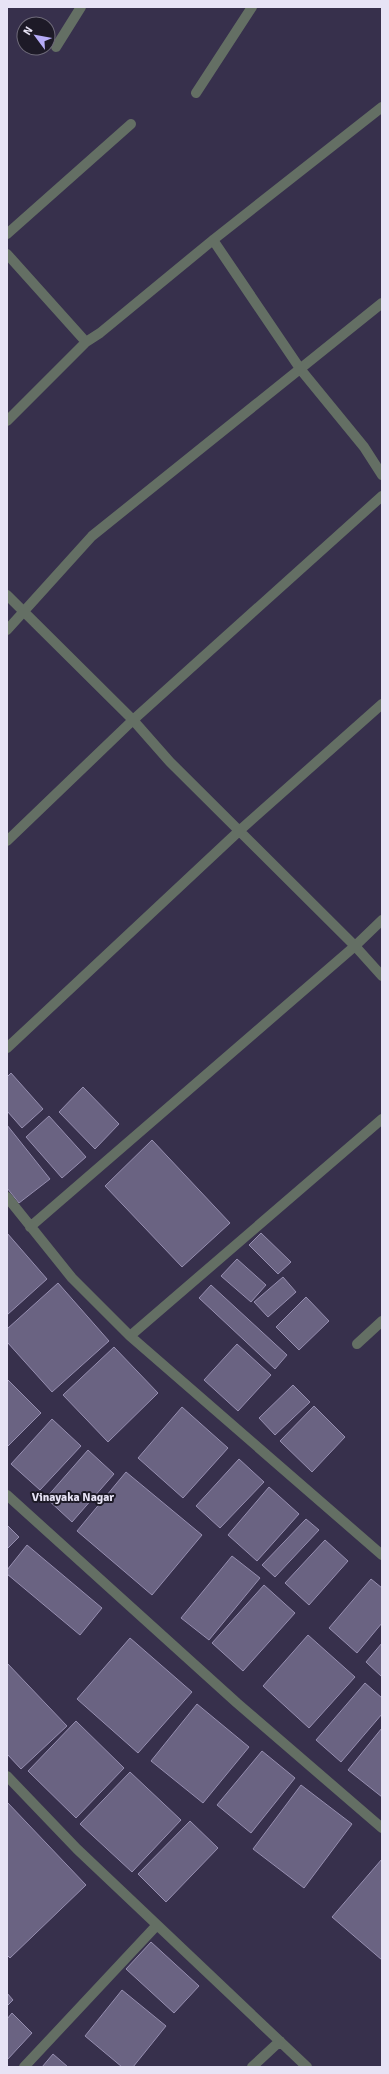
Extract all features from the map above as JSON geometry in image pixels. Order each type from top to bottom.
[{"type":"street","points":[[56,47],[80,7]]},
{"type":"street","points":[[196,93],[252,7]]},
{"type":"street","points":[[7,421],[86,342],[100,333],[213,240],[382,107]]},
{"type":"street","points":[[7,234],[131,124]]},
{"type":"street","points":[[213,240],[301,370],[364,447],[382,475]]},
{"type":"street","points":[[7,254],[86,342]]},
{"type":"street","points":[[7,630],[92,536],[301,370],[382,303]]},
{"type":"street","points":[[7,841],[133,720],[382,496]]},
{"type":"street","points":[[7,595],[133,720],[170,762],[355,946],[382,976]]},
{"type":"street","points":[[7,1048],[239,831],[382,704]]},
{"type":"street","points":[[30,1226],[355,946],[382,920]]},
{"type":"street","points":[[130,1336],[382,1119]]},
{"type":"street","points":[[7,1197],[72,1278],[130,1336],[382,1555]]},
{"type":"street","points":[[357,1344],[381,1323]]},
{"type":"street","points":[[7,1495],[237,1703],[382,1828]]},
{"type":"street","points":[[7,1776],[77,1849],[307,2067]]},
{"type":"street","points":[[24,2067],[157,1925]]},
{"type":"street","points":[[252,2067],[280,2042]]},
{"type":"building","points":[[11,1073],[43,1109],[22,1128],[7,1111],[7,1077]]},
{"type":"building","points":[[83,1087],[119,1124],[95,1149],[59,1112]]},
{"type":"building","points":[[49,1116],[86,1157],[62,1178],[26,1137]]},
{"type":"building","points":[[7,1125],[50,1179],[19,1203],[7,1188]]},
{"type":"building","points":[[152,1140],[230,1223],[182,1267],[105,1186]]},
{"type":"building","points":[[7,1233],[47,1279],[7,1315]]},
{"type":"building","points":[[261,1233],[291,1262],[278,1274],[249,1245]]},
{"type":"building","points":[[237,1259],[266,1285],[251,1302],[221,1276]]},
{"type":"building","points":[[283,1277],[296,1292],[268,1317],[254,1302]]},
{"type":"building","points":[[58,1283],[109,1341],[52,1392],[7,1342],[7,1329]]},
{"type":"building","points":[[211,1285],[287,1355],[275,1369],[199,1298]]},
{"type":"building","points":[[306,1297],[329,1321],[299,1350],[276,1327]]},
{"type":"building","points":[[237,1344],[271,1375],[238,1411],[204,1380]]},
{"type":"building","points":[[114,1347],[158,1393],[108,1442],[63,1395]]},
{"type":"building","points":[[7,1379],[41,1413],[7,1447]]},
{"type":"building","points":[[293,1385],[310,1402],[275,1435],[259,1418]]},
{"type":"building","points":[[314,1406],[345,1437],[312,1472],[280,1441]]},
{"type":"building","points":[[182,1407],[228,1448],[183,1498],[138,1458]]},
{"type":"building","points":[[52,1419],[81,1446],[40,1490],[11,1464]]},
{"type":"building","points":[[88,1450],[114,1474],[72,1522],[46,1498]]},
{"type":"building","points":[[239,1459],[264,1482],[220,1528],[196,1506]]},
{"type":"building","points":[[126,1472],[202,1535],[152,1595],[77,1531]]},
{"type":"building","points":[[269,1487],[299,1514],[257,1561],[228,1535]]},
{"type":"building","points":[[306,1519],[319,1530],[275,1577],[262,1565]]},
{"type":"building","points":[[7,1525],[19,1537],[7,1549]]},
{"type":"building","points":[[325,1540],[348,1561],[309,1605],[285,1583]]},
{"type":"building","points":[[27,1545],[102,1608],[80,1635],[7,1574],[7,1570]]},
{"type":"building","points":[[232,1556],[260,1578],[209,1640],[181,1618]]},
{"type":"building","points":[[371,1579],[382,1588],[382,1623],[357,1653],[329,1628]]},
{"type":"building","points":[[264,1585],[295,1613],[243,1671],[212,1643]]},
{"type":"building","points":[[308,1635],[355,1677],[309,1728],[263,1686]]},
{"type":"building","points":[[130,1638],[192,1692],[138,1753],[77,1699]]},
{"type":"building","points":[[382,1643],[382,1677],[366,1662]]},
{"type":"building","points":[[7,1663],[67,1726],[21,1769],[7,1754]]},
{"type":"building","points":[[365,1683],[382,1698],[382,1714],[341,1762],[316,1740]]},
{"type":"building","points":[[197,1704],[249,1747],[203,1803],[151,1761]]},
{"type":"building","points":[[76,1721],[124,1768],[76,1818],[28,1771]]},
{"type":"building","points":[[382,1728],[382,1797],[348,1770]]},
{"type":"building","points":[[262,1751],[295,1778],[251,1833],[217,1805]]},
{"type":"building","points":[[130,1772],[181,1820],[132,1872],[80,1824]]},
{"type":"building","points":[[301,1785],[352,1824],[304,1888],[253,1849]]},
{"type":"building","points":[[7,1802],[86,1885],[10,1958],[7,1955]]},
{"type":"building","points":[[190,1821],[218,1848],[166,1902],[138,1874]]},
{"type":"building","points":[[382,1859],[382,1960],[332,1917]]},
{"type":"building","points":[[151,1942],[199,1986],[174,2013],[126,1969]]},
{"type":"building","points":[[122,1990],[166,2026],[133,2067],[122,2067],[85,2036]]},
{"type":"building","points":[[7,1993],[13,2000],[7,2006]]},
{"type":"building","points":[[12,2013],[32,2033],[7,2060],[7,2019]]},
{"type":"building","points":[[53,2054],[68,2067],[42,2067]]},
{"type":"district","name":"Vinayaka Nagar","points":[[73,1497]]}]
